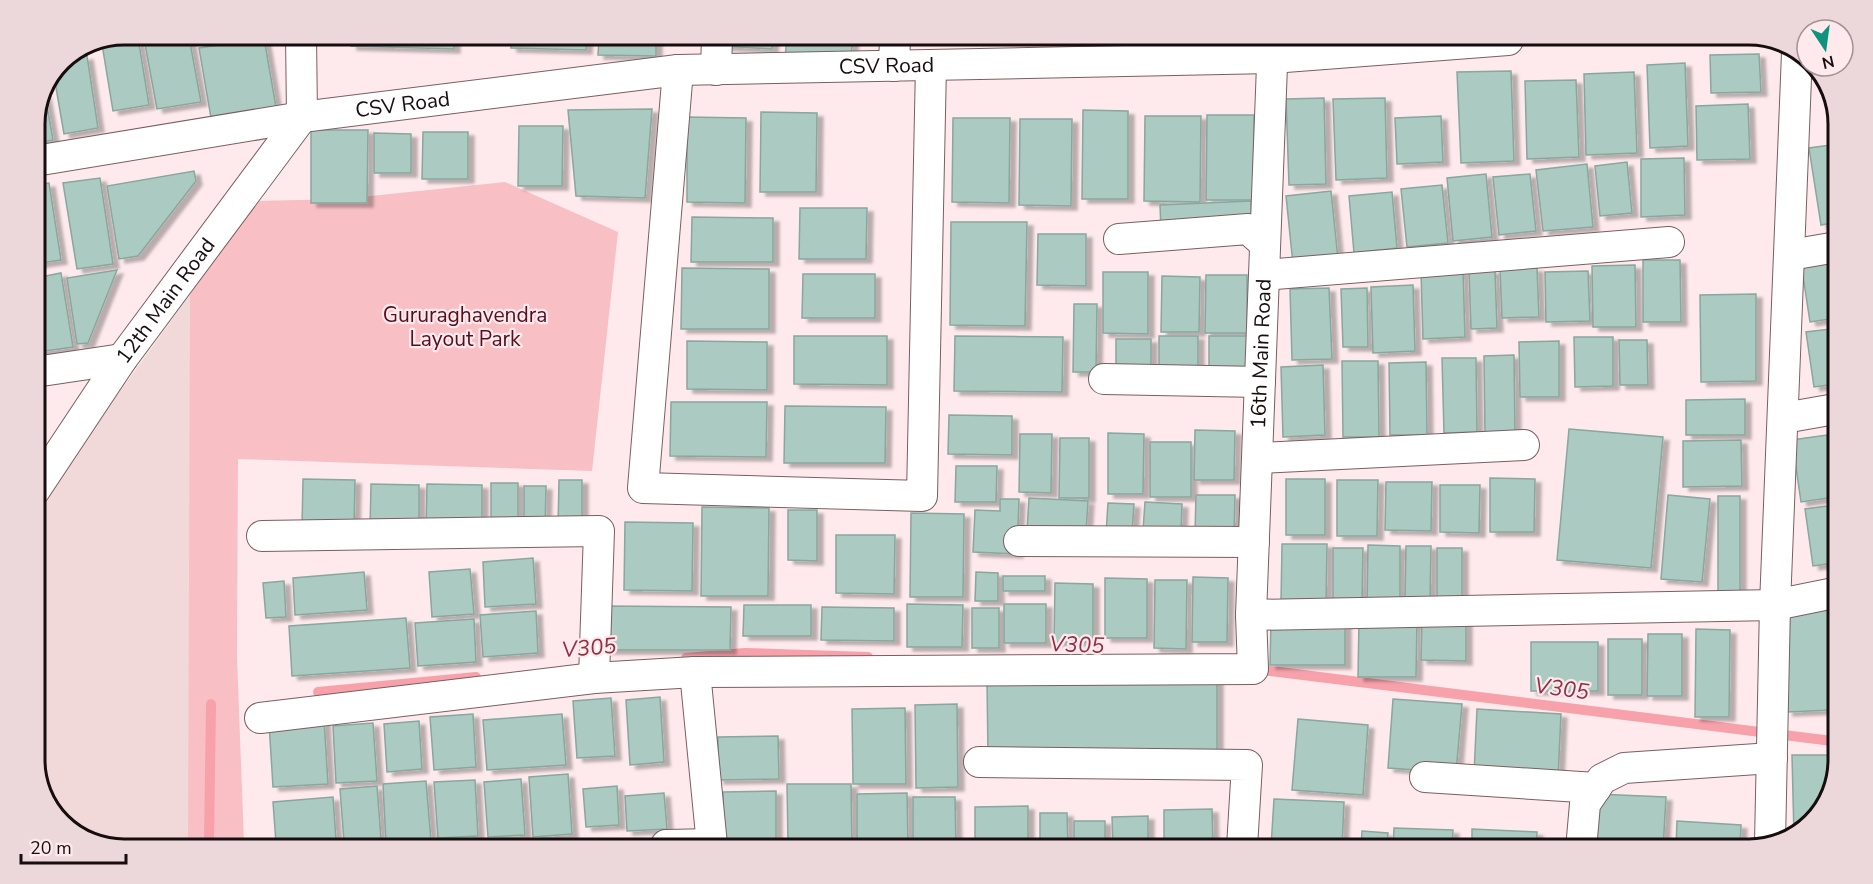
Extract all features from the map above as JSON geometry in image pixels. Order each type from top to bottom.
[{"type":"street","points":[[301,45],[302,117]]},
{"type":"street","points":[[716,70],[717,45]]},
{"type":"street","name":"CSV Road","points":[[45,159],[302,117],[678,70],[716,70],[894,52],[931,65],[1091,50],[1273,49],[1387,45]]},
{"type":"street","name":"16th Main Road","points":[[695,672],[1252,669],[1251,615],[1273,49]]},
{"type":"street","points":[[678,70],[643,488],[922,496],[931,65]]},
{"type":"street","points":[[1770,836],[1775,605],[1796,78]]},
{"type":"street","name":"12th Main Road","points":[[45,475],[122,359],[302,117]]},
{"type":"street","points":[[1119,239],[1248,230],[1265,244]]},
{"type":"street","points":[[1264,275],[1669,242]]},
{"type":"street","points":[[1790,255],[1828,249]]},
{"type":"street","points":[[45,371],[122,359]]},
{"type":"street","points":[[1104,380],[1260,382]]},
{"type":"street","points":[[1784,418],[1828,410]]},
{"type":"street","points":[[1258,458],[1524,445]]},
{"type":"street","points":[[262,536],[599,531],[594,668]]},
{"type":"street","points":[[1020,541],[1254,542]]},
{"type":"street","points":[[1251,615],[1775,605],[1828,594]]},
{"type":"street","points":[[260,718],[594,668],[695,672],[712,839]]},
{"type":"street","points":[[1582,839],[1585,804],[1602,779],[1624,768],[1772,754]]},
{"type":"street","points":[[979,762],[1247,765],[1242,839]]},
{"type":"street","points":[[1425,777],[1596,788]]},
{"type":"shaded area","points":[[190,295],[193,839],[124,839],[94,833],[68,816],[51,790],[45,765],[45,494]]},
{"type":"green space","name":"Gururaghavendra Layout Park","points":[[505,182],[618,232],[592,471],[238,459],[237,656],[244,839],[188,839],[190,295],[249,201],[342,199]]},
{"type":"building","points":[[139,45],[149,105],[113,111],[103,49]]},
{"type":"building","points":[[145,45],[190,45],[201,102],[157,109]]},
{"type":"building","points":[[218,45],[265,45],[276,107],[211,118],[199,48]]},
{"type":"building","points":[[454,45],[454,49],[351,46]]},
{"type":"building","points":[[511,45],[586,45],[586,50],[511,48]]},
{"type":"building","points":[[599,45],[656,45],[656,56],[598,55]]},
{"type":"building","points":[[721,45],[772,45],[772,49]]},
{"type":"building","points":[[786,45],[852,45],[850,64],[785,58]]},
{"type":"building","points":[[1177,45],[1239,45],[1239,50],[1177,49]]},
{"type":"building","points":[[1759,54],[1761,92],[1711,93],[1710,55]]},
{"type":"building","points":[[87,56],[98,128],[64,134],[55,85],[68,68],[82,57]]},
{"type":"building","points":[[1685,63],[1688,146],[1650,148],[1647,65]]},
{"type":"building","points":[[1511,71],[1514,161],[1461,163],[1457,72]]},
{"type":"building","points":[[1634,72],[1637,153],[1586,155],[1584,74]]},
{"type":"building","points":[[1576,80],[1579,157],[1527,159],[1525,81]]},
{"type":"building","points":[[1324,98],[1326,184],[1289,185],[1286,99]]},
{"type":"building","points":[[1385,98],[1387,178],[1336,180],[1333,99]]},
{"type":"building","points":[[1748,104],[1750,159],[1697,160],[1696,106]]},
{"type":"building","points":[[47,108],[53,140],[45,141]]},
{"type":"building","points":[[652,109],[645,198],[576,196],[568,110]]},
{"type":"building","points":[[1083,110],[1128,111],[1128,199],[1082,199]]},
{"type":"building","points":[[761,112],[817,113],[816,192],[760,192]]},
{"type":"building","points":[[1207,115],[1254,115],[1253,200],[1206,200]]},
{"type":"building","points":[[1145,116],[1201,116],[1200,202],[1144,201]]},
{"type":"building","points":[[1441,116],[1443,162],[1397,164],[1395,118]]},
{"type":"building","points":[[687,117],[746,118],[745,203],[687,202]]},
{"type":"building","points":[[953,118],[1010,118],[1009,203],[952,202]]},
{"type":"building","points":[[1020,119],[1072,119],[1071,206],[1019,205]]},
{"type":"building","points":[[519,126],[563,126],[562,186],[518,186]]},
{"type":"building","points":[[311,130],[368,130],[367,203],[311,203]]},
{"type":"building","points":[[423,132],[468,132],[468,179],[422,179]]},
{"type":"building","points":[[374,133],[411,134],[411,173],[374,173]]},
{"type":"building","points":[[1828,145],[1828,224],[1821,225],[1809,148]]},
{"type":"building","points":[[1684,158],[1685,215],[1641,217],[1641,159]]},
{"type":"building","points":[[1627,162],[1632,213],[1600,216],[1595,166]]},
{"type":"building","points":[[1587,164],[1593,227],[1543,231],[1536,170]]},
{"type":"building","points":[[194,171],[196,181],[138,256],[119,259],[107,186]]},
{"type":"building","points":[[1486,174],[1492,237],[1453,241],[1447,178]]},
{"type":"building","points":[[1530,174],[1536,231],[1499,235],[1493,177]]},
{"type":"building","points":[[100,178],[113,264],[77,269],[63,183]]},
{"type":"building","points":[[49,183],[61,260],[45,262],[45,184]]},
{"type":"building","points":[[1442,185],[1448,243],[1407,247],[1401,189]]},
{"type":"building","points":[[1331,191],[1338,259],[1293,264],[1286,196]]},
{"type":"building","points":[[1392,192],[1397,248],[1354,253],[1349,196]]},
{"type":"building","points":[[1251,201],[1252,228],[1161,231],[1160,205]]},
{"type":"building","points":[[800,208],[867,208],[866,259],[799,259]]},
{"type":"building","points":[[692,217],[773,218],[773,262],[691,262]]},
{"type":"building","points":[[951,222],[1027,222],[1025,326],[950,325]]},
{"type":"building","points":[[1038,234],[1086,234],[1086,286],[1037,285]]},
{"type":"building","points":[[1828,259],[1828,319],[1810,322],[1801,263]]},
{"type":"building","points":[[1643,260],[1680,260],[1681,322],[1643,322]]},
{"type":"building","points":[[1635,265],[1636,327],[1593,327],[1592,266]]},
{"type":"building","points":[[682,268],[769,269],[769,329],[681,329]]},
{"type":"building","points":[[1537,268],[1539,317],[1502,318],[1500,269]]},
{"type":"building","points":[[117,270],[88,343],[77,344],[67,278]]},
{"type":"building","points":[[1463,270],[1465,337],[1423,339],[1421,272]]},
{"type":"building","points":[[1495,270],[1497,328],[1471,329],[1469,271]]},
{"type":"building","points":[[1588,271],[1590,321],[1546,322],[1545,272]]},
{"type":"building","points":[[1103,272],[1148,272],[1148,334],[1103,333]]},
{"type":"building","points":[[61,273],[73,347],[45,351],[45,276]]},
{"type":"building","points":[[803,274],[875,274],[875,318],[802,318]]},
{"type":"building","points":[[1206,275],[1247,275],[1247,333],[1205,333]]},
{"type":"building","points":[[1162,276],[1200,277],[1199,332],[1161,332]]},
{"type":"building","points":[[1413,285],[1415,351],[1373,353],[1371,287]]},
{"type":"building","points":[[1329,288],[1332,359],[1292,360],[1290,289]]},
{"type":"building","points":[[1367,288],[1368,347],[1343,347],[1341,289]]},
{"type":"building","points":[[1756,294],[1756,381],[1701,382],[1700,295]]},
{"type":"building","points":[[1074,304],[1097,304],[1096,372],[1073,372]]},
{"type":"building","points":[[1828,329],[1828,385],[1814,387],[1806,332]]},
{"type":"building","points":[[794,336],[887,336],[887,385],[794,384]]},
{"type":"building","points":[[955,336],[1063,337],[1062,392],[954,391]]},
{"type":"building","points":[[1159,336],[1198,336],[1198,374],[1159,373]]},
{"type":"building","points":[[1209,336],[1250,336],[1250,372],[1209,373]]},
{"type":"building","points":[[1574,337],[1613,337],[1613,386],[1575,387]]},
{"type":"building","points":[[1116,339],[1151,339],[1151,376],[1116,376]]},
{"type":"building","points":[[1619,340],[1647,340],[1648,385],[1620,385]]},
{"type":"building","points":[[687,341],[767,342],[767,390],[687,389]]},
{"type":"building","points":[[1559,341],[1559,397],[1520,397],[1519,342]]},
{"type":"building","points":[[1514,355],[1515,434],[1485,434],[1484,356]]},
{"type":"building","points":[[1442,358],[1476,358],[1477,432],[1444,433]]},
{"type":"building","points":[[1342,361],[1378,361],[1379,437],[1343,437]]},
{"type":"building","points":[[1426,362],[1427,435],[1390,435],[1389,363]]},
{"type":"building","points":[[1323,365],[1325,435],[1283,437],[1281,367]]},
{"type":"building","points":[[1745,399],[1745,435],[1686,435],[1686,400]]},
{"type":"building","points":[[671,402],[767,402],[766,457],[670,456]]},
{"type":"building","points":[[785,406],[886,407],[885,463],[784,463]]},
{"type":"building","points":[[949,415],[1012,416],[1012,455],[948,454]]},
{"type":"building","points":[[1569,429],[1663,437],[1651,568],[1557,560]]},
{"type":"building","points":[[1195,430],[1235,431],[1234,480],[1194,480]]},
{"type":"building","points":[[1108,433],[1144,434],[1143,494],[1108,494]]},
{"type":"building","points":[[1020,434],[1052,434],[1051,493],[1019,492]]},
{"type":"building","points":[[1827,435],[1828,498],[1801,502],[1792,440]]},
{"type":"building","points":[[1060,438],[1089,438],[1089,498],[1059,498]]},
{"type":"building","points":[[1741,440],[1742,486],[1683,487],[1683,441]]},
{"type":"building","points":[[1150,442],[1191,442],[1191,497],[1150,497]]},
{"type":"building","points":[[956,466],[997,466],[996,502],[955,502]]},
{"type":"building","points":[[1490,478],[1535,479],[1534,532],[1490,532]]},
{"type":"building","points":[[303,479],[355,480],[354,527],[302,527]]},
{"type":"building","points":[[1286,479],[1325,479],[1325,535],[1286,535]]},
{"type":"building","points":[[559,480],[582,480],[582,526],[558,527]]},
{"type":"building","points":[[1337,480],[1378,480],[1377,536],[1337,536]]},
{"type":"building","points":[[1386,482],[1432,482],[1431,531],[1385,530]]},
{"type":"building","points":[[491,483],[518,483],[518,521],[491,520]]},
{"type":"building","points":[[371,484],[419,485],[419,531],[370,530]]},
{"type":"building","points":[[427,484],[482,485],[482,529],[426,529]]},
{"type":"building","points":[[1440,485],[1480,485],[1479,533],[1440,532]]},
{"type":"building","points":[[524,486],[546,486],[545,529],[524,529]]},
{"type":"building","points":[[1196,495],[1235,495],[1234,534],[1195,533]]},
{"type":"building","points":[[1668,495],[1710,499],[1702,582],[1661,579]]},
{"type":"building","points":[[1718,496],[1740,496],[1740,592],[1718,592]]},
{"type":"building","points":[[1029,498],[1088,501],[1086,533],[1027,530]]},
{"type":"building","points":[[1000,499],[1019,499],[1017,554],[973,552],[975,510],[1000,511]]},
{"type":"building","points":[[1145,502],[1182,504],[1181,532],[1143,530]]},
{"type":"building","points":[[1108,503],[1134,504],[1132,534],[1106,534]]},
{"type":"building","points":[[1828,506],[1828,564],[1813,566],[1805,509]]},
{"type":"building","points":[[702,507],[769,508],[768,596],[701,596]]},
{"type":"building","points":[[788,510],[817,510],[817,561],[788,560]]},
{"type":"building","points":[[911,513],[964,514],[963,597],[910,597]]},
{"type":"building","points":[[625,522],[693,523],[692,591],[624,590]]},
{"type":"building","points":[[836,535],[895,535],[894,594],[836,593]]},
{"type":"building","points":[[1282,544],[1327,544],[1326,603],[1281,602]]},
{"type":"building","points":[[1368,545],[1400,546],[1400,606],[1367,606]]},
{"type":"building","points":[[1406,546],[1431,546],[1430,599],[1405,599]]},
{"type":"building","points":[[1333,548],[1363,548],[1362,603],[1333,602]]},
{"type":"building","points":[[1437,548],[1462,548],[1462,601],[1437,601]]},
{"type":"building","points":[[533,558],[536,604],[485,607],[483,562]]},
{"type":"building","points":[[470,569],[474,614],[432,617],[429,572]]},
{"type":"building","points":[[364,572],[367,610],[295,615],[293,578]]},
{"type":"building","points":[[976,572],[998,573],[998,601],[975,601]]},
{"type":"building","points":[[1003,576],[1045,576],[1045,591],[1003,591]]},
{"type":"building","points":[[1193,577],[1228,578],[1227,642],[1192,642]]},
{"type":"building","points":[[1105,578],[1147,579],[1147,638],[1105,638]]},
{"type":"building","points":[[1155,580],[1187,580],[1186,649],[1154,648]]},
{"type":"building","points":[[284,581],[286,617],[266,618],[263,583]]},
{"type":"building","points":[[1055,583],[1093,584],[1093,642],[1054,642]]},
{"type":"building","points":[[907,604],[963,605],[962,647],[907,647]]},
{"type":"building","points":[[1004,604],[1046,604],[1046,643],[1004,643]]},
{"type":"building","points":[[744,605],[811,605],[811,636],[743,636]]},
{"type":"building","points":[[603,606],[731,607],[730,650],[603,650]]},
{"type":"building","points":[[822,607],[894,608],[894,641],[821,640]]},
{"type":"building","points":[[972,608],[999,608],[999,648],[972,648]]},
{"type":"building","points":[[1828,609],[1828,710],[1787,712],[1785,610]]},
{"type":"building","points":[[536,611],[538,653],[483,657],[480,615]]},
{"type":"building","points":[[406,618],[410,668],[292,676],[289,626]]},
{"type":"building","points":[[1417,618],[1416,677],[1358,677],[1359,619]]},
{"type":"building","points":[[474,619],[476,662],[418,666],[415,623]]},
{"type":"building","points":[[1422,619],[1466,619],[1466,661],[1421,660]]},
{"type":"building","points":[[1271,621],[1345,621],[1345,665],[1270,665]]},
{"type":"building","points":[[1696,629],[1730,630],[1729,717],[1695,717]]},
{"type":"building","points":[[1648,634],[1682,634],[1682,696],[1647,696]]},
{"type":"building","points":[[1608,639],[1642,639],[1642,695],[1608,695]]},
{"type":"building","points":[[1531,642],[1598,642],[1598,691],[1531,691]]},
{"type":"building","points":[[1217,678],[1217,752],[988,755],[987,681]]},
{"type":"building","points":[[660,697],[664,762],[630,765],[626,700]]},
{"type":"building","points":[[611,698],[615,756],[577,758],[573,701]]},
{"type":"building","points":[[1393,699],[1462,704],[1456,773],[1388,768]]},
{"type":"building","points":[[957,704],[958,787],[916,788],[915,705]]},
{"type":"building","points":[[905,708],[906,784],[853,784],[852,709]]},
{"type":"building","points":[[1477,709],[1561,714],[1558,778],[1474,774]]},
{"type":"building","points":[[473,714],[476,767],[434,770],[430,717]]},
{"type":"building","points":[[562,714],[566,765],[487,770],[483,720]]},
{"type":"building","points":[[324,719],[328,784],[273,787],[269,723]]},
{"type":"building","points":[[1298,719],[1368,725],[1363,795],[1292,790]]},
{"type":"building","points":[[419,721],[422,769],[387,772],[384,724]]},
{"type":"building","points":[[373,723],[377,781],[336,783],[333,726]]},
{"type":"building","points":[[778,736],[779,779],[718,780],[718,737]]},
{"type":"building","points":[[1792,755],[1828,755],[1822,790],[1815,804],[1794,825]]},
{"type":"building","points":[[568,774],[572,834],[533,837],[529,777]]},
{"type":"building","points":[[521,779],[525,835],[488,837],[484,782]]},
{"type":"building","points":[[475,780],[478,836],[438,838],[434,782]]},
{"type":"building","points":[[426,781],[431,839],[386,839],[383,784]]},
{"type":"building","points":[[787,784],[851,784],[852,839],[788,839]]},
{"type":"building","points":[[377,786],[381,839],[344,839],[340,789]]},
{"type":"building","points":[[617,786],[619,825],[586,827],[583,789]]},
{"type":"building","points":[[776,791],[776,839],[724,839],[723,792]]},
{"type":"building","points":[[664,793],[667,829],[627,831],[625,796]]},
{"type":"building","points":[[907,793],[908,839],[857,839],[857,794]]},
{"type":"building","points":[[1596,794],[1666,797],[1664,839],[1594,839]]},
{"type":"building","points":[[333,797],[336,839],[276,839],[273,802]]},
{"type":"building","points":[[913,797],[955,797],[956,839],[913,839]]},
{"type":"building","points":[[1274,799],[1344,802],[1342,839],[1272,839]]},
{"type":"building","points":[[1028,806],[1028,839],[975,839],[975,807]]},
{"type":"building","points":[[1212,809],[1213,839],[1164,839],[1164,810]]},
{"type":"building","points":[[1040,813],[1067,813],[1068,839],[1040,839]]},
{"type":"building","points":[[1148,816],[1148,839],[1113,839],[1112,817]]},
{"type":"building","points":[[1074,821],[1105,821],[1105,839],[1074,839]]},
{"type":"building","points":[[1677,821],[1741,825],[1740,839],[1676,839]]},
{"type":"building","points":[[1394,828],[1453,830],[1452,839],[1393,839]]},
{"type":"building","points":[[1472,829],[1537,832],[1537,839],[1472,839]]},
{"type":"building","points":[[1362,831],[1388,833],[1388,839],[1362,839]]},
{"type":"waterway","name":"V305","points":[[686,658],[745,653],[868,657]]},
{"type":"waterway","name":"V305","points":[[1255,669],[1828,741]]},
{"type":"waterway","name":"V305","points":[[318,692],[476,677]]},
{"type":"waterway","name":"V305","points":[[209,839],[211,704]]}]
